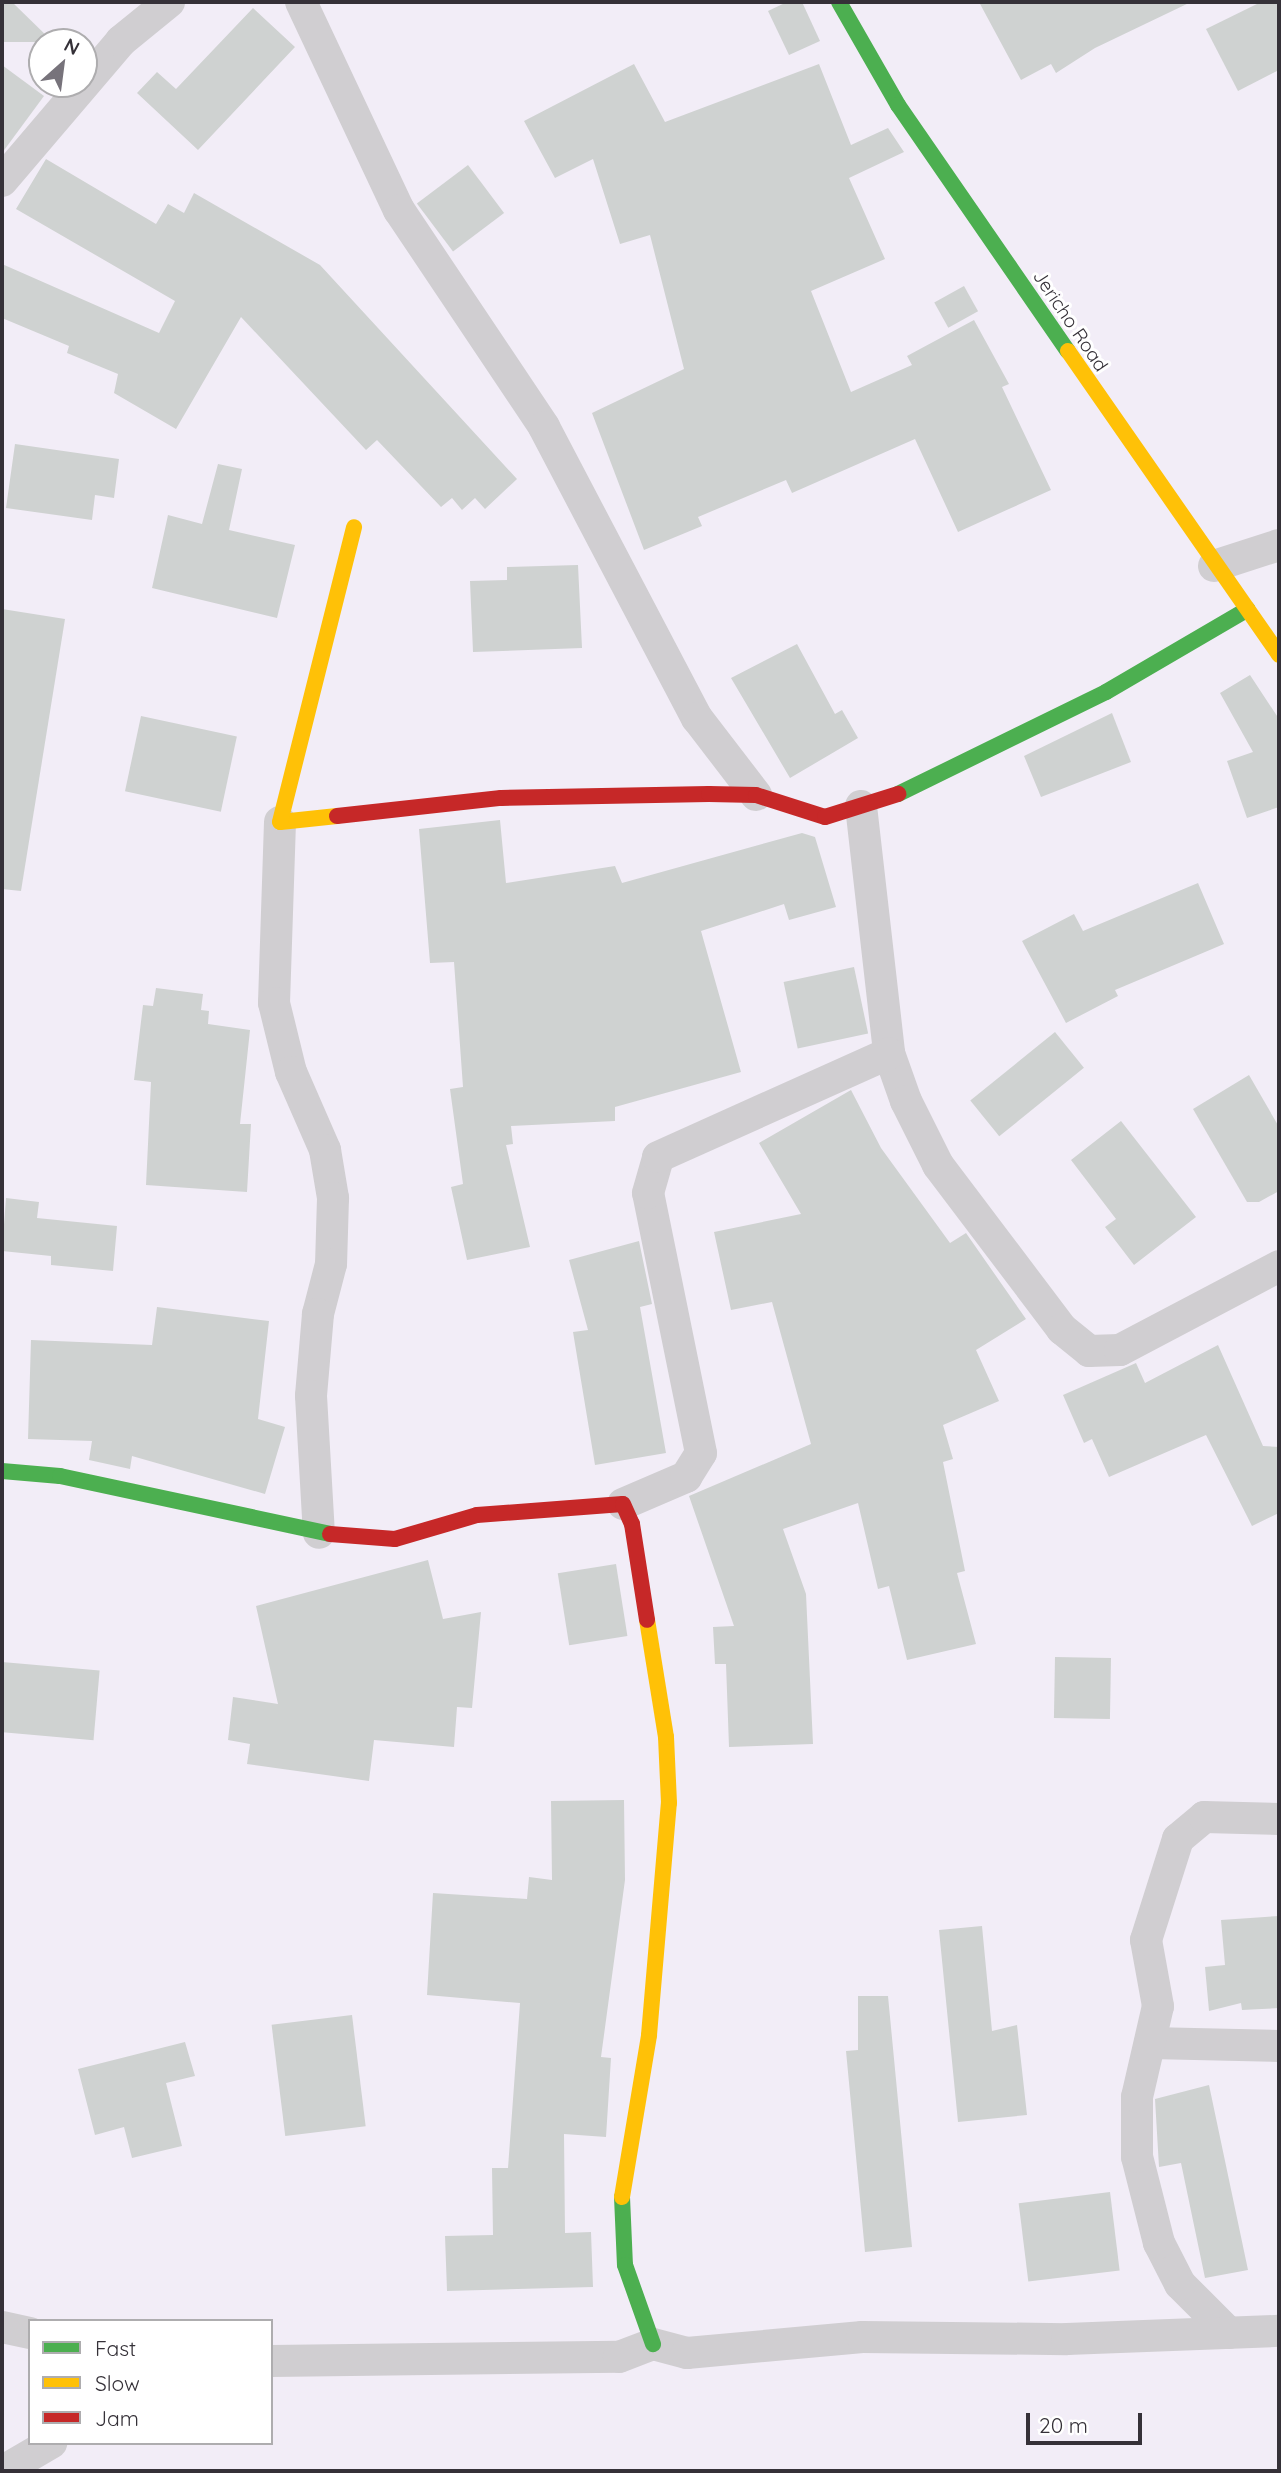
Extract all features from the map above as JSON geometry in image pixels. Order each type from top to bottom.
[{"type":"street","points":[[2,181],[121,41],[169,2]]},
{"type":"street","points":[[301,2],[399,210],[544,427],[697,718],[756,795]]},
{"type":"street","name":"Jericho Road","points":[[839,2],[898,105],[1214,566],[1279,655]]},
{"type":"street","points":[[319,1533],[311,1396],[318,1314],[331,1264],[333,1198],[325,1150],[291,1072],[274,1003],[280,822],[354,527]]},
{"type":"street","points":[[1214,566],[1279,545]]},
{"type":"street","points":[[280,822],[501,799],[756,795],[814,816],[861,806],[894,796],[1107,692],[1248,609]]},
{"type":"street","points":[[861,806],[889,1053],[938,1165],[1080,1346],[1120,1350],[1279,1266]]},
{"type":"street","points":[[2,1471],[60,1476],[319,1533],[395,1539],[477,1515],[599,1502],[623,1504],[686,1477],[701,1453],[648,1192],[658,1157],[889,1053]]},
{"type":"street","points":[[623,1504],[632,1524],[666,1737],[669,1803],[649,2035],[619,2216],[625,2265],[653,2344]]},
{"type":"street","points":[[1229,2333],[1180,2284],[1159,2244],[1147,2202],[1137,2145],[1138,2097],[1158,2006],[1146,1940],[1178,1839],[1204,1817],[1279,1819]]},
{"type":"street","points":[[1150,2043],[1279,2046]]},
{"type":"street","points":[[2,2327],[28,2333]]},
{"type":"street","points":[[273,2361],[619,2357],[653,2344],[687,2353],[862,2337],[1279,2331]]},
{"type":"street","points":[[3,2471],[48,2445]]},
{"type":"building","points":[[2,2],[12,2],[39,28],[28,28],[28,42],[2,42]]},
{"type":"building","points":[[787,2],[802,2],[820,41],[789,55],[768,11]]},
{"type":"building","points":[[979,2],[1191,2],[1095,48],[1056,73],[1051,64],[1021,80]]},
{"type":"building","points":[[1261,2],[1279,2],[1279,70],[1238,91],[1206,29]]},
{"type":"building","points":[[253,8],[295,47],[198,150],[137,93],[157,72],[176,89]]},
{"type":"building","points":[[634,64],[665,122],[819,64],[851,145],[888,128],[904,152],[849,178],[885,259],[811,291],[851,392],[912,365],[907,356],[974,320],[1009,384],[1002,387],[1051,490],[958,532],[915,439],[792,493],[786,480],[698,517],[702,526],[644,550],[592,413],[684,369],[650,235],[620,244],[593,159],[555,178],[524,121]]},
{"type":"building","points":[[2,65],[28,84],[28,98],[43,98],[2,153]]},
{"type":"building","points":[[46,159],[156,224],[168,204],[184,213],[194,193],[320,265],[517,479],[485,509],[475,498],[462,510],[452,498],[441,507],[377,440],[366,450],[241,317],[176,429],[114,393],[118,374],[67,353],[69,346],[2,318],[2,264],[159,333],[175,301],[16,209]]},
{"type":"building","points":[[468,165],[504,213],[453,251],[417,204]]},
{"type":"building","points":[[964,286],[978,311],[948,328],[934,302]]},
{"type":"building","points":[[15,444],[119,459],[114,498],[95,495],[92,520],[6,508]]},
{"type":"building","points":[[218,464],[242,469],[229,530],[295,545],[277,618],[152,588],[168,515],[202,524]]},
{"type":"building","points":[[578,565],[582,648],[473,652],[470,581],[507,580],[507,567]]},
{"type":"building","points":[[2,609],[65,619],[21,891],[2,889]]},
{"type":"building","points":[[797,644],[835,714],[842,710],[858,738],[790,778],[731,678]]},
{"type":"building","points":[[1250,675],[1279,719],[1279,807],[1247,818],[1227,761],[1253,752],[1220,693]]},
{"type":"building","points":[[1112,713],[1131,762],[1041,797],[1024,756]]},
{"type":"building","points":[[141,716],[237,736],[221,812],[125,791]]},
{"type":"building","points":[[500,820],[506,883],[615,866],[622,883],[802,833],[815,837],[836,907],[789,920],[784,904],[701,931],[741,1072],[615,1107],[615,1121],[511,1126],[513,1144],[506,1145],[530,1247],[467,1260],[451,1187],[463,1184],[450,1089],[463,1087],[454,962],[430,963],[419,829]]},
{"type":"building","points":[[1198,883],[1224,944],[1115,990],[1118,996],[1066,1023],[1022,941],[1074,914],[1083,931]]},
{"type":"building","points":[[854,967],[868,1034],[798,1048],[784,982]]},
{"type":"building","points":[[156,988],[203,994],[201,1010],[209,1011],[208,1024],[250,1030],[240,1124],[251,1124],[247,1192],[146,1185],[151,1082],[134,1080],[143,1005],[153,1006]]},
{"type":"building","points":[[1055,1032],[1084,1068],[999,1136],[970,1101]]},
{"type":"building","points":[[1249,1075],[1279,1127],[1279,1191],[1259,1202],[1247,1202],[1193,1109]]},
{"type":"building","points":[[851,1090],[881,1148],[950,1243],[966,1233],[1026,1319],[976,1350],[999,1401],[943,1425],[953,1459],[943,1462],[965,1571],[957,1573],[976,1644],[907,1660],[889,1586],[878,1589],[858,1503],[783,1529],[806,1594],[813,1744],[729,1747],[726,1664],[715,1664],[713,1627],[734,1626],[689,1496],[811,1444],[772,1302],[731,1310],[714,1232],[801,1214],[759,1143]]},
{"type":"building","points":[[1121,1121],[1196,1217],[1134,1265],[1105,1227],[1116,1219],[1071,1160]]},
{"type":"building","points":[[6,1198],[39,1202],[37,1218],[117,1226],[113,1271],[51,1265],[51,1256],[2,1251]]},
{"type":"building","points":[[639,1241],[652,1304],[640,1307],[666,1453],[595,1465],[573,1332],[588,1330],[569,1260]]},
{"type":"building","points":[[157,1307],[269,1321],[258,1419],[285,1427],[265,1494],[132,1456],[130,1469],[89,1460],[92,1441],[28,1439],[31,1340],[152,1345]]},
{"type":"building","points":[[1218,1345],[1263,1446],[1279,1447],[1279,1513],[1252,1526],[1206,1435],[1109,1477],[1092,1439],[1084,1443],[1063,1395],[1136,1363],[1145,1383]]},
{"type":"building","points":[[428,1560],[443,1619],[481,1612],[472,1708],[457,1707],[454,1747],[374,1740],[369,1781],[247,1764],[250,1744],[228,1740],[233,1697],[278,1704],[256,1606]]},
{"type":"building","points":[[616,1564],[627,1636],[569,1645],[558,1573]]},
{"type":"building","points":[[1055,1657],[1111,1658],[1110,1719],[1054,1718]]},
{"type":"building","points":[[2,1662],[100,1671],[94,1740],[2,1732]]},
{"type":"building","points":[[624,1800],[625,1880],[601,2057],[611,2058],[606,2137],[564,2134],[565,2233],[591,2232],[593,2287],[447,2291],[445,2236],[493,2235],[492,2168],[508,2168],[520,2003],[427,1995],[433,1893],[527,1899],[529,1877],[552,1880],[551,1801]]},
{"type":"building","points":[[1279,1916],[1279,2008],[1242,2010],[1241,2003],[1209,2011],[1205,1967],[1225,1965],[1221,1920]]},
{"type":"building","points":[[982,1926],[992,2031],[1017,2025],[1027,2115],[958,2122],[939,1930]]},
{"type":"building","points":[[858,1996],[888,1996],[912,2247],[865,2252],[846,2051],[858,2050]]},
{"type":"building","points":[[352,2015],[366,2126],[285,2136],[272,2025]]},
{"type":"building","points":[[185,2042],[195,2076],[166,2083],[182,2146],[132,2158],[124,2127],[95,2135],[78,2069]]},
{"type":"building","points":[[1209,2085],[1248,2270],[1205,2278],[1181,2163],[1159,2167],[1155,2099]]},
{"type":"building","points":[[1110,2192],[1120,2270],[1028,2282],[1019,2203]]},
{"type":"traffic: fast","points":[[839,2],[898,105],[1068,351]]},
{"type":"traffic: fast","points":[[898,794],[1106,692],[1248,609]]},
{"type":"traffic: fast","points":[[2,1471],[60,1476],[330,1534]]},
{"type":"traffic: fast","points":[[622,2197],[625,2265],[653,2344]]},
{"type":"traffic: slow","points":[[1068,351],[1279,655]]},
{"type":"traffic: slow","points":[[337,816],[280,822],[354,527]]},
{"type":"traffic: slow","points":[[622,2197],[649,2035],[669,1803],[666,1737],[647,1620]]},
{"type":"traffic: jam","points":[[337,816],[501,798],[709,794],[756,795],[825,817],[898,794]]},
{"type":"traffic: jam","points":[[330,1534],[395,1539],[477,1515],[623,1504],[632,1524],[647,1620]]}]
